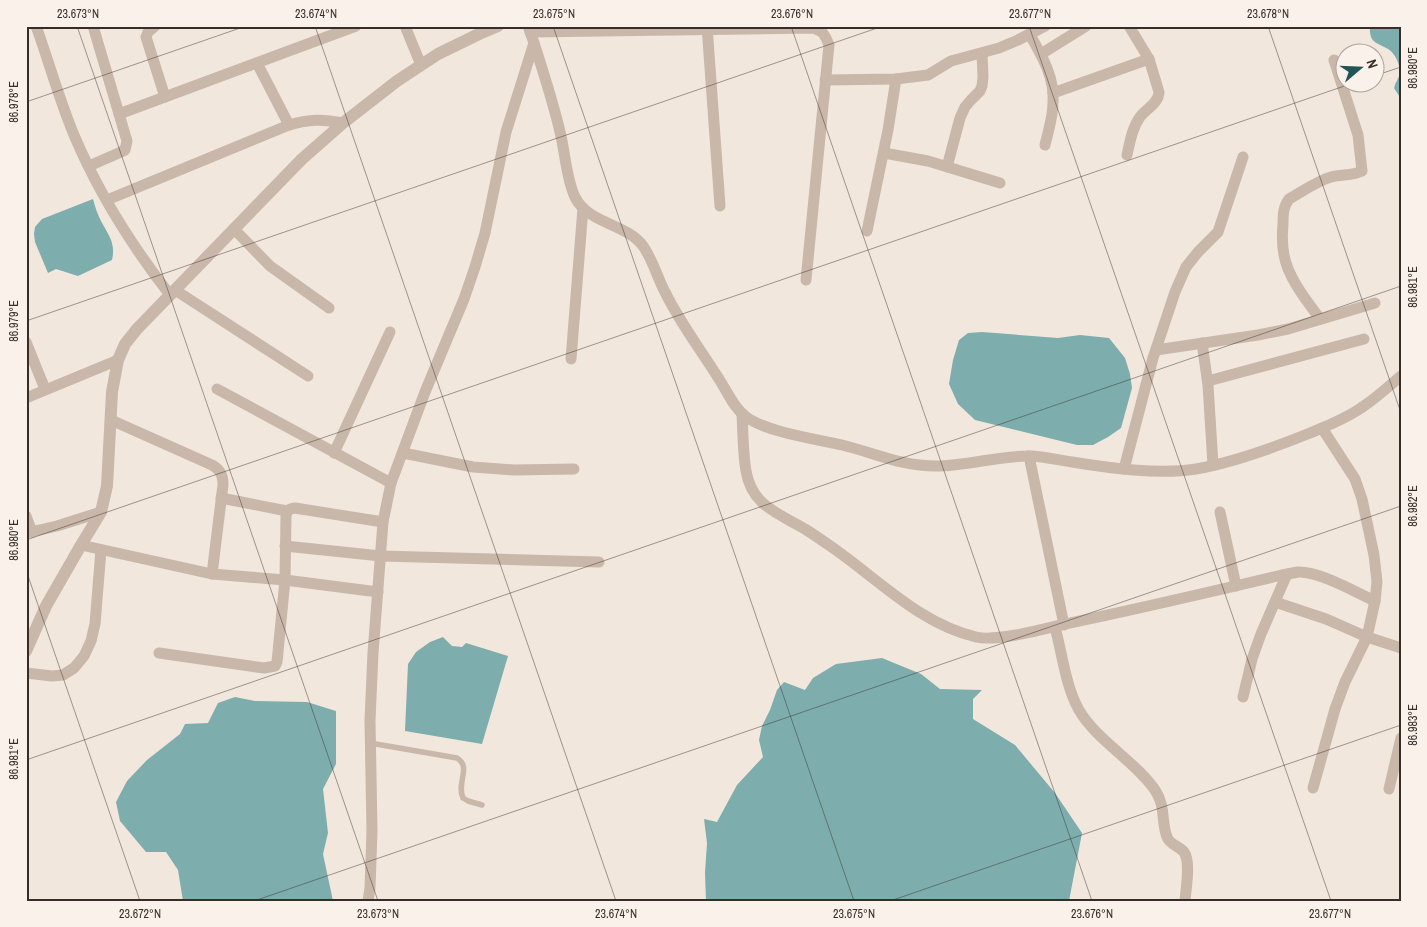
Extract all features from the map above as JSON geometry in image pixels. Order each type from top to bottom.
[{"type":"street","points":[[36,26],[74,135],[107,200],[134,245],[173,292],[308,376]]},
{"type":"street","points":[[90,166],[125,150],[127,141],[92,26]]},
{"type":"street","points":[[156,26],[148,32],[145,31],[165,97]]},
{"type":"street","points":[[119,114],[356,26]]},
{"type":"street","points":[[406,26],[420,65]]},
{"type":"street","points":[[26,650],[46,606],[101,512],[107,486],[112,392],[118,360],[131,336],[302,159],[343,123],[397,80],[420,65],[438,54],[498,26]]},
{"type":"street","points":[[826,80],[896,79],[928,75],[951,62],[1018,40],[1045,26]]},
{"type":"street","points":[[1040,54],[1086,26]]},
{"type":"street","points":[[1127,155],[1136,123],[1159,96],[1149,59],[1129,26]]},
{"type":"street","points":[[707,28],[720,206]]},
{"type":"street","points":[[806,280],[829,45],[826,35],[821,30],[812,28],[529,29],[547,84],[576,199],[583,208],[634,236],[644,247],[664,292],[678,316],[734,404],[742,414],[753,422],[914,466],[939,466],[1029,456],[1124,469],[1181,470],[1232,461],[1284,444],[1322,428],[1362,408],[1401,376]]},
{"type":"street","points":[[1030,35],[1046,64],[1051,78],[1053,104],[1045,145]]},
{"type":"street","points":[[368,901],[372,832],[370,743],[373,652],[383,522],[392,483],[425,392],[464,299],[475,267],[485,233],[506,132],[534,43]]},
{"type":"street","points":[[947,167],[960,118],[965,107],[980,91],[982,86],[982,53]]},
{"type":"street","points":[[1053,93],[1149,59]]},
{"type":"street","points":[[257,63],[289,125]]},
{"type":"street","points":[[867,231],[884,153],[896,79]]},
{"type":"street","points":[[1320,319],[1301,293],[1288,269],[1284,257],[1282,238],[1285,204],[1289,199],[1329,178],[1362,172],[1358,134],[1344,92]]},
{"type":"street","points":[[107,200],[289,125],[314,120],[343,123]]},
{"type":"street","points":[[884,153],[928,161],[1000,183]]},
{"type":"street","points":[[1124,469],[1156,350],[1175,292],[1186,267],[1218,232],[1242,157]]},
{"type":"street","points":[[571,359],[583,208]]},
{"type":"street","points":[[234,229],[270,266],[329,308]]},
{"type":"street","points":[[1156,350],[1288,329],[1375,303]]},
{"type":"street","points":[[334,453],[390,332]]},
{"type":"street","points":[[1208,381],[1364,339]]},
{"type":"street","points":[[26,342],[45,389]]},
{"type":"street","points":[[1202,343],[1208,381],[1213,465]]},
{"type":"street","points":[[26,398],[118,360]]},
{"type":"street","points":[[217,389],[392,483]]},
{"type":"street","points":[[742,414],[746,471],[752,491],[759,500],[772,511],[805,529],[838,551],[897,597],[947,627],[977,638],[990,638],[1060,626],[1299,572],[1337,583],[1375,601]]},
{"type":"street","points":[[111,420],[212,465],[223,476],[212,574]]},
{"type":"street","points":[[1313,788],[1335,709],[1345,682],[1367,637],[1377,582],[1374,555],[1362,499],[1355,479],[1322,428]]},
{"type":"street","points":[[403,453],[473,467],[514,470],[574,469]]},
{"type":"street","points":[[1029,456],[1071,693],[1088,724],[1134,766],[1160,799],[1166,836],[1170,842],[1183,852],[1186,860],[1185,901]]},
{"type":"street","points":[[221,498],[287,511],[295,508],[383,522]]},
{"type":"street","points":[[159,653],[264,668],[275,666],[277,662],[285,580],[287,511]]},
{"type":"street","points":[[26,516],[29,533],[101,512]]},
{"type":"street","points":[[1220,512],[1236,586]]},
{"type":"street","points":[[80,545],[212,574],[285,580],[378,592]]},
{"type":"street","points":[[285,546],[381,556],[599,562]]},
{"type":"street","points":[[26,673],[52,676],[63,675],[74,668],[84,656],[91,642],[95,624],[101,550]]},
{"type":"street","points":[[1244,697],[1252,659],[1287,574]]},
{"type":"street","points":[[1275,602],[1326,619],[1367,637],[1401,648]]},
{"type":"street","points":[[1389,789],[1401,738]]},
{"type":"lane","points":[[370,743],[457,758],[464,765],[460,788],[463,798],[482,805]]},
{"type":"water","points":[[1370,26],[1401,26],[1401,99],[1394,88],[1400,73],[1397,59],[1391,51],[1384,47],[1384,42],[1376,42],[1372,39]]},
{"type":"water","points":[[93,199],[99,217],[112,243],[112,260],[78,276],[56,269],[48,273],[35,242],[35,227],[42,219]]},
{"type":"water","points":[[982,332],[1058,338],[1080,335],[1109,338],[1125,358],[1132,388],[1121,428],[1093,445],[1077,445],[975,420],[958,404],[949,384],[959,340],[968,333]]},
{"type":"water","points":[[443,637],[452,646],[462,647],[466,643],[508,656],[482,744],[405,731],[408,664],[416,652],[430,642]]},
{"type":"water","points":[[882,658],[921,674],[940,689],[982,690],[973,699],[973,719],[1015,745],[1055,793],[1082,833],[1069,901],[706,901],[707,843],[704,819],[717,822],[737,785],[763,757],[759,740],[762,726],[777,690],[784,682],[805,690],[813,678],[836,664]]},
{"type":"water","points":[[235,697],[255,701],[307,702],[336,711],[336,764],[323,789],[328,833],[323,854],[333,901],[183,901],[178,870],[166,852],[146,852],[120,821],[116,802],[127,781],[147,760],[180,734],[185,724],[208,723],[218,703]]}]
